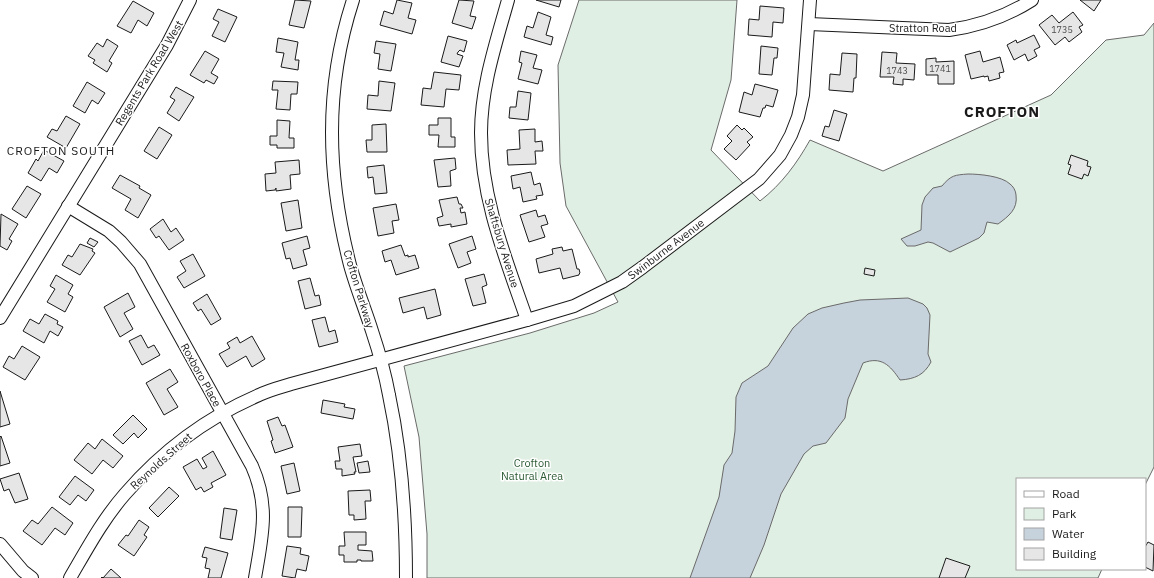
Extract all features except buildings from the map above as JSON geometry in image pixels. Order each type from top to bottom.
[{"type":"street","name":"Regents Park Road West","points":[[0,318],[167,44],[190,0]]},
{"type":"street","name":"Crofton Parkway","points":[[353,0],[345,23],[336,68],[332,108],[332,153],[340,223],[351,267],[381,360],[398,444],[404,489],[406,578]]},
{"type":"street","name":"Shaftsbury Avenue","points":[[508,0],[490,63],[484,96],[481,140],[483,170],[489,203],[498,236],[527,320]]},
{"type":"street","name":"Swinburne Avenue","points":[[381,360],[574,306],[622,282],[759,179],[780,156],[798,117],[803,95],[810,0]]},
{"type":"street","name":"Stratton Road","points":[[809,24],[950,30],[968,28],[991,20],[1015,11],[1032,0]]},
{"type":"street","name":"Roxboro Place","points":[[68,206],[109,231],[131,252],[140,264],[252,466],[258,482],[264,518],[255,578]]},
{"type":"street","name":"Reynolds Street","points":[[70,578],[105,520],[130,489],[145,472],[194,431],[222,413],[260,394],[381,360]]},
{"type":"street","points":[[0,544],[23,571],[32,578]]},
{"type":"green space","name":"Crofton Natural Area","points":[[579,0],[737,0],[731,80],[711,150],[760,201],[775,188],[788,173],[810,140],[883,171],[1051,95],[1106,40],[1144,35],[1154,23],[1154,467],[1146,483],[1146,478],[1016,478],[1016,570],[1102,570],[1098,578],[427,578],[427,534],[419,437],[404,366],[530,333],[594,313],[618,302],[566,206],[560,163],[558,65]]},
{"type":"water","points":[[968,174],[996,177],[1011,185],[1015,192],[1016,200],[1016,204],[1012,212],[998,224],[987,222],[984,233],[979,238],[950,252],[928,242],[915,246],[907,246],[901,239],[921,230],[922,205],[925,197],[933,188],[942,186],[956,175]]},
{"type":"water","points":[[908,298],[923,304],[927,308],[930,315],[928,354],[931,362],[925,370],[918,376],[900,380],[889,366],[880,361],[869,361],[863,363],[848,399],[845,418],[826,443],[813,446],[804,454],[781,494],[764,545],[750,578],[690,578],[719,497],[724,465],[732,453],[735,431],[736,397],[742,383],[768,366],[793,328],[808,314],[822,308],[860,300]]},
{"type":"district","name":"CROFTON","points":[[1002,111]]},
{"type":"district","name":"CROFTON SOUTH","points":[[61,150]]}]
